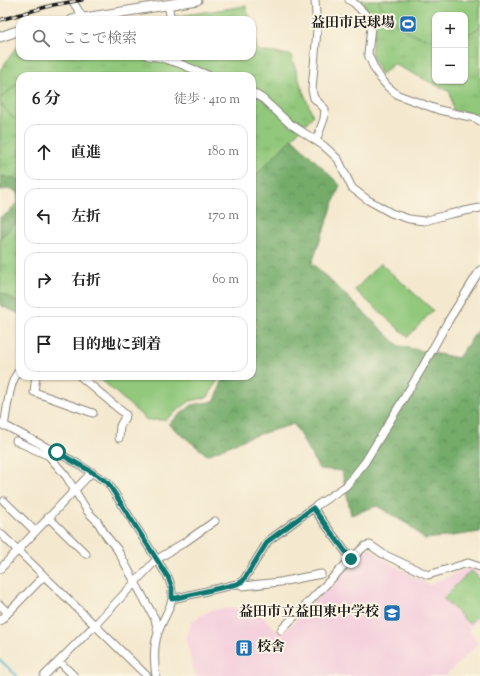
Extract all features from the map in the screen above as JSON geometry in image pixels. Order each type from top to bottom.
[{"type":"street","points":[[72,0],[82,16]]},
{"type":"street","points":[[95,16],[197,0]]},
{"type":"street","points":[[315,0],[317,30],[312,90],[314,98],[325,109],[324,119],[316,141]]},
{"type":"street","points":[[349,0],[366,15],[371,27],[368,54],[380,79],[388,87],[398,95],[439,110],[475,118],[480,121]]},
{"type":"street","points":[[168,4],[170,16]]},
{"type":"street","points":[[0,37],[16,31]]},
{"type":"street","points":[[177,60],[202,72]]},
{"type":"street","points":[[256,95],[289,123],[324,146],[338,159],[352,188],[368,200],[390,213],[409,219],[424,221],[480,208]]},
{"type":"street","points":[[172,599],[243,581],[268,541],[346,486],[366,462],[447,323],[480,270]]},
{"type":"street","points":[[16,375],[11,387],[2,424],[57,452],[108,483],[168,577],[172,588],[172,599],[158,632],[154,653],[156,676]]},
{"type":"street","points":[[36,380],[34,392],[93,413]]},
{"type":"street","points":[[85,380],[126,415],[120,426],[119,438]]},
{"type":"street","points":[[16,441],[50,456],[66,476],[88,512],[98,521],[107,537],[117,549],[155,619],[158,632]]},
{"type":"street","points":[[1,566],[92,472]]},
{"type":"street","points":[[4,501],[35,531]]},
{"type":"street","points":[[313,508],[351,559]]},
{"type":"street","points":[[48,517],[86,554]]},
{"type":"street","points":[[44,676],[95,625],[156,560],[215,521]]},
{"type":"street","points":[[0,532],[147,676]]},
{"type":"street","points":[[281,630],[365,546],[370,545],[383,554],[428,575],[468,563],[480,567]]},
{"type":"street","points":[[238,583],[243,586],[280,582],[321,574]]},
{"type":"street","points":[[0,621],[44,576]]},
{"type":"street","points":[[0,605],[8,613]]},
{"type":"street","points":[[59,661],[74,676]]},
{"type":"shaded area","name":"益田市立益田東中学校","points":[[368,547],[382,558],[429,585],[472,566],[480,575],[480,617],[468,630],[479,643],[445,676],[195,676],[186,640],[192,621],[211,610],[244,607],[261,615],[282,635]]},
{"type":"green space","points":[[355,0],[480,0],[480,117],[453,110],[450,92],[434,84],[468,84],[468,12],[432,12],[432,83],[394,64],[381,75],[371,55],[374,27]]},
{"type":"green space","name":"益田市民球場","points":[[378,0],[480,0],[480,27],[468,34],[468,12],[432,12],[432,39],[417,36],[401,28],[383,9]]},
{"type":"green space","points":[[246,6],[248,16],[177,16]]},
{"type":"green space","points":[[256,44],[258,51],[291,55],[313,116],[256,175],[256,72],[16,72],[16,179],[0,176],[0,70],[16,48],[16,60],[256,60]]},
{"type":"green space","points":[[16,85],[16,117],[14,119],[0,103],[0,99]]},
{"type":"green space","points":[[256,104],[340,185],[312,263],[399,346],[458,358],[480,327],[480,532],[424,539],[409,525],[377,506],[351,515],[342,471],[319,469],[294,424],[250,437],[207,455],[168,424],[192,405],[215,401],[223,380],[256,380]]},
{"type":"green space","points":[[0,122],[16,128],[16,191],[8,189],[0,190]]},
{"type":"green space","points":[[16,203],[16,312],[0,305],[0,217],[7,214]]},
{"type":"green space","points":[[16,224],[16,301],[0,292],[0,238]]},
{"type":"green space","points":[[380,263],[433,310],[408,337],[355,290]]},
{"type":"green space","points":[[102,380],[218,380],[208,397],[190,401],[165,420],[147,420]]},
{"type":"green space","points":[[471,570],[480,579],[480,613],[469,624],[443,598]]},
{"type":"waterway","points":[[0,660],[17,676]]},
{"type":"railway","points":[[0,20],[53,5],[82,0]]},
{"type":"place","name":"益田市民球場","points":[[408,24]]},
{"type":"place","name":"益田市立益田東中学校","points":[[392,613]]},
{"type":"place","name":"校舎","points":[[244,648]]},
{"type":"route","points":[[57,452],[108,483],[168,577],[172,588],[172,599],[237,584],[243,581],[268,541],[313,508],[351,559]]}]
